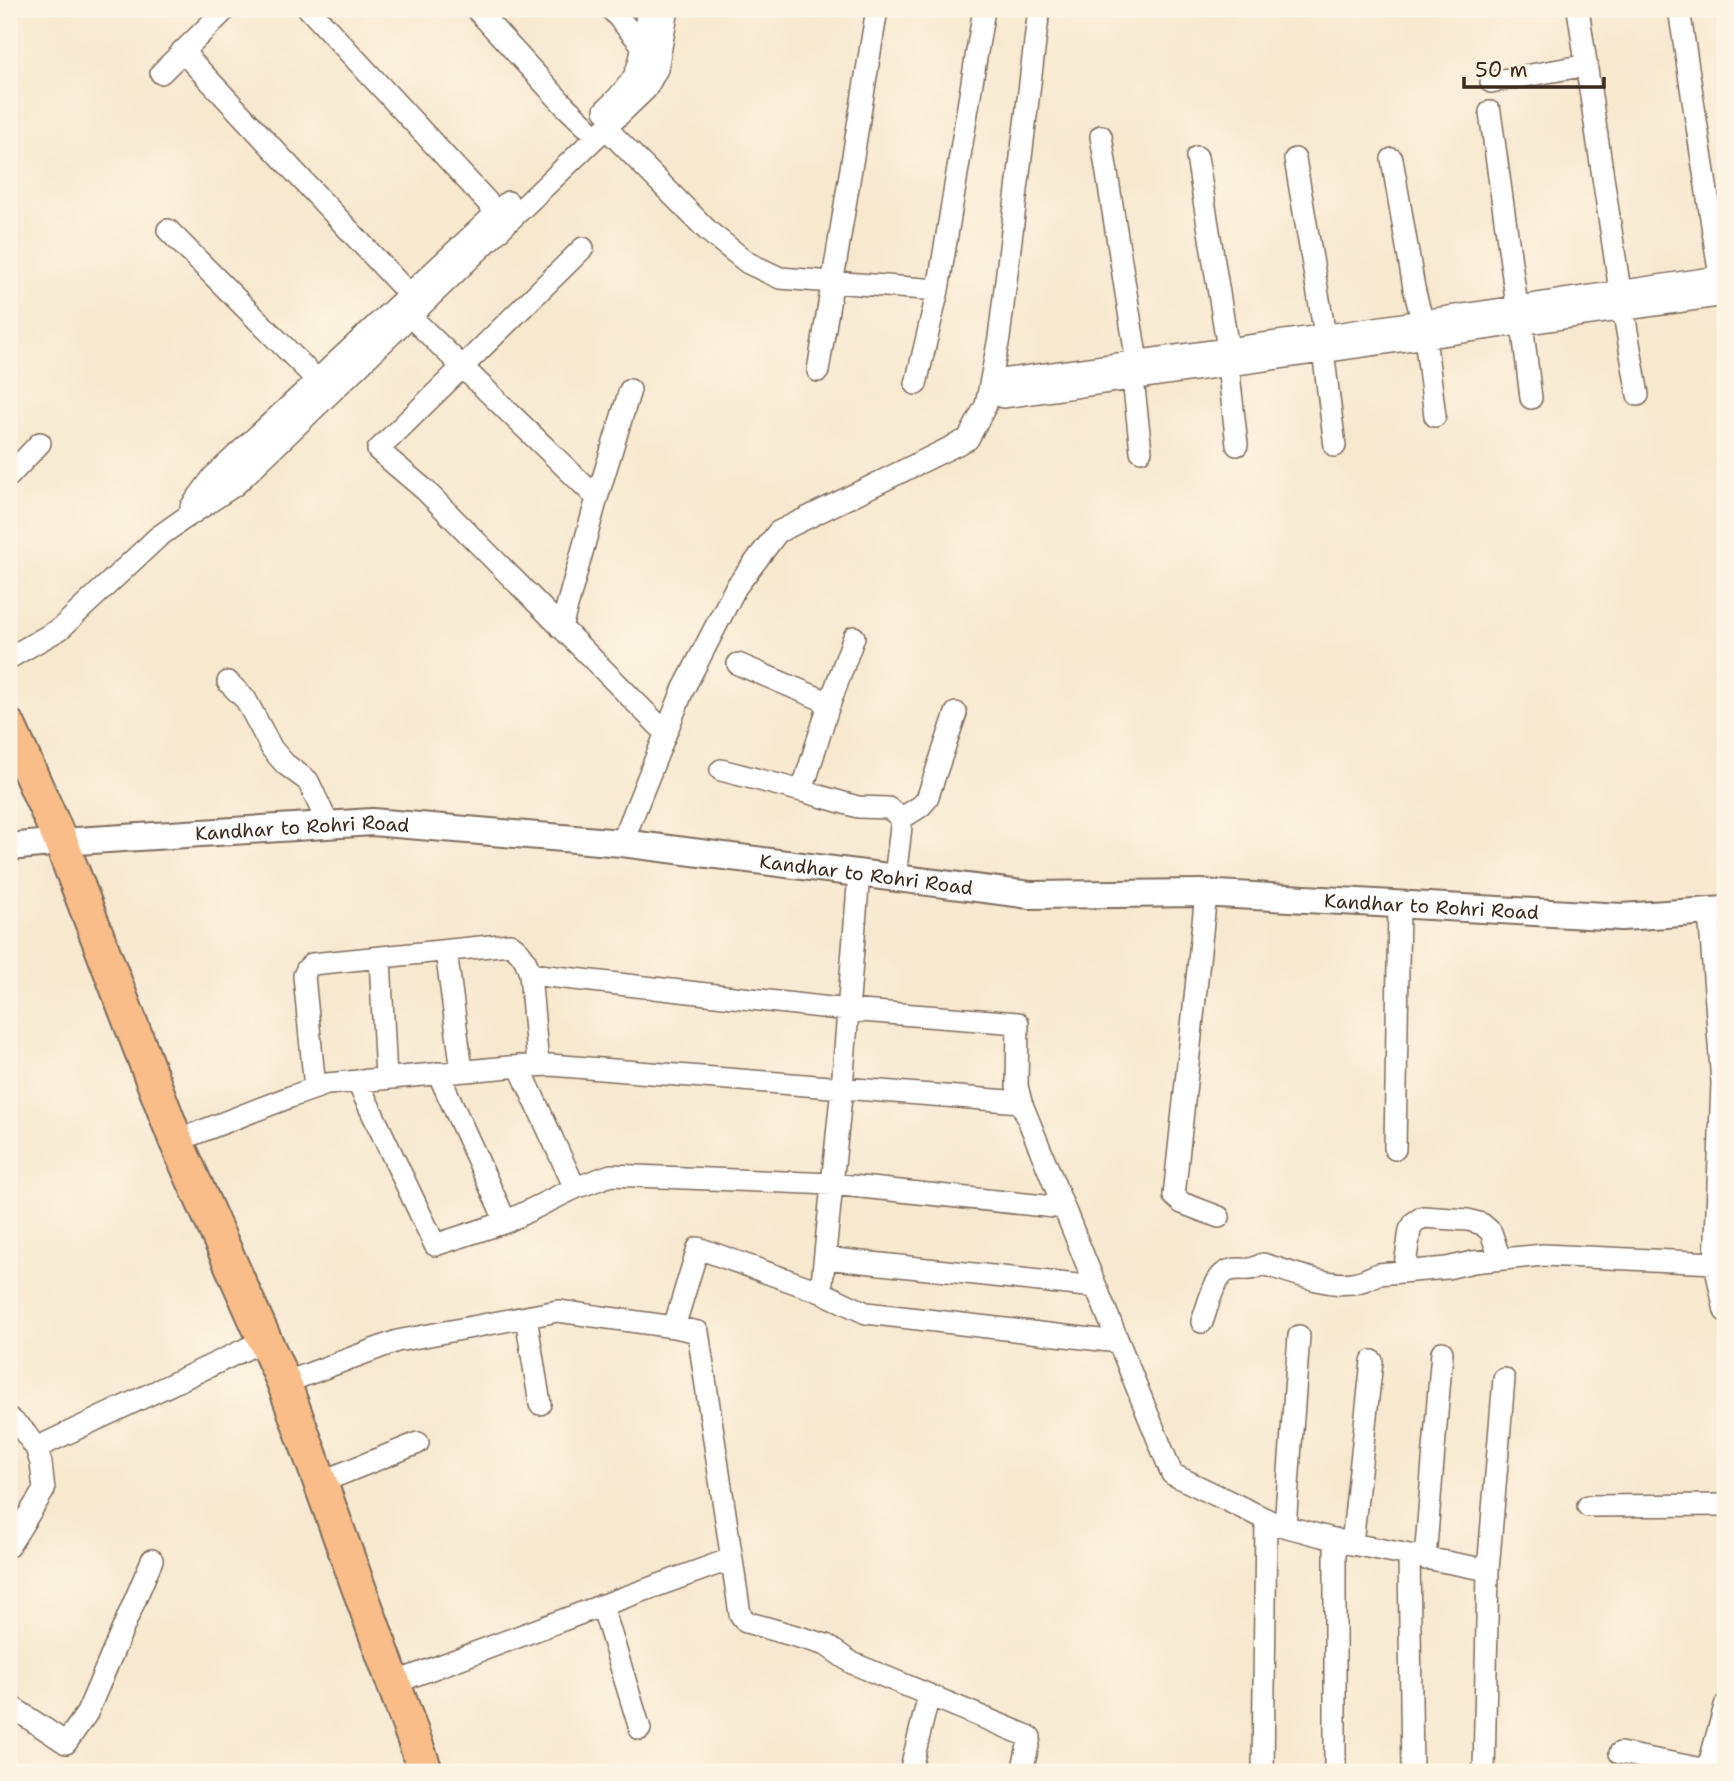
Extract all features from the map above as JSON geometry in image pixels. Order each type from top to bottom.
[{"type":"main road","points":[[9,726],[61,842],[176,1141],[284,1383],[426,1772]]},
{"type":"street","points":[[161,73],[226,9]]},
{"type":"street","points":[[309,9],[502,218]]},
{"type":"street","points":[[476,9],[565,106],[596,127],[708,231],[748,263],[780,278],[938,290]]},
{"type":"street","points":[[611,9],[642,46]]},
{"type":"street","points":[[596,127],[633,78],[639,64],[648,9]]},
{"type":"street","points":[[9,658],[60,629],[158,537],[234,485],[324,387],[413,306],[596,127],[646,89],[657,69],[668,9]]},
{"type":"street","points":[[818,371],[877,9]]},
{"type":"street","points":[[916,384],[938,290],[984,9]]},
{"type":"street","points":[[622,843],[683,690],[736,587],[778,532],[968,439],[986,405],[999,338],[1040,9]]},
{"type":"street","points":[[1578,9],[1639,395]]},
{"type":"street","points":[[1135,370],[1001,380],[1003,397],[1135,370],[1622,300],[1724,282],[1679,9]]},
{"type":"street","points":[[182,51],[413,306],[463,368],[597,498]]},
{"type":"street","points":[[1491,82],[1587,65]]},
{"type":"street","points":[[1490,112],[1531,398]]},
{"type":"street","points":[[1101,136],[1135,370],[1141,452]]},
{"type":"street","points":[[1197,156],[1228,357],[1237,445]]},
{"type":"street","points":[[1295,159],[1324,343],[1335,446]]},
{"type":"street","points":[[1392,159],[1423,329],[1434,415]]},
{"type":"street","points":[[169,230],[324,387]]},
{"type":"street","points":[[583,248],[378,450],[425,490],[666,733]]},
{"type":"street","points":[[561,628],[630,390]]},
{"type":"street","points":[[9,476],[40,443]]},
{"type":"street","points":[[802,791],[854,637]]},
{"type":"street","points":[[738,664],[830,703]]},
{"type":"street","points":[[228,682],[246,700],[272,749],[285,764],[308,781],[328,824]]},
{"type":"street","points":[[902,818],[927,800],[956,713]]},
{"type":"street","points":[[722,770],[858,807],[888,808],[902,818]]},
{"type":"street","points":[[895,878],[902,818]]},
{"type":"street","name":"Kandhar to Rohri Road","points":[[9,847],[372,822],[622,843],[1030,895],[1206,894],[1622,917],[1717,910]]},
{"type":"street","points":[[821,1292],[842,1087],[859,874]]},
{"type":"street","points":[[1206,894],[1174,1195],[1182,1203],[1219,1217]]},
{"type":"street","points":[[1395,1149],[1399,905]]},
{"type":"street","points":[[1717,910],[1722,1083],[1721,1233],[1715,1263],[1725,1311]]},
{"type":"street","points":[[315,1088],[304,976],[312,964],[510,944],[526,960],[530,974],[528,1066],[575,1188]]},
{"type":"street","points":[[446,951],[462,1071]]},
{"type":"street","points":[[380,958],[386,1078]]},
{"type":"street","points":[[530,974],[848,1010],[1018,1023],[1017,1086],[1021,1102],[1172,1474],[1276,1523],[1344,1542],[1488,1570]]},
{"type":"street","points":[[176,1141],[327,1084],[528,1066],[550,1065],[1021,1102]]},
{"type":"street","points":[[438,1073],[506,1222]]},
{"type":"street","points":[[357,1081],[435,1245],[506,1222],[575,1188],[611,1175],[832,1184],[1064,1208]]},
{"type":"street","points":[[1404,1272],[1410,1230],[1415,1222],[1423,1217],[1468,1220],[1482,1224],[1491,1232],[1500,1259]]},
{"type":"street","points":[[674,1327],[698,1248],[821,1292],[866,1313],[1118,1342]]},
{"type":"street","points":[[1202,1322],[1217,1280],[1223,1273],[1231,1270],[1252,1270],[1263,1264],[1322,1280],[1350,1284],[1378,1274],[1542,1255],[1715,1263]]},
{"type":"street","points":[[825,1258],[1096,1287]]},
{"type":"street","points":[[284,1383],[397,1341],[558,1311],[698,1332],[740,1614],[746,1622],[826,1645],[852,1663],[1030,1737],[1023,1772]]},
{"type":"street","points":[[526,1317],[540,1405]]},
{"type":"street","points":[[1263,1772],[1276,1523],[1299,1336]]},
{"type":"street","points":[[36,1448],[265,1340]]},
{"type":"street","points":[[1412,1772],[1417,1557],[1442,1352]]},
{"type":"street","points":[[1335,1772],[1344,1542],[1372,1361]]},
{"type":"street","points":[[1484,1772],[1488,1570],[1504,1379]]},
{"type":"street","points":[[9,1418],[23,1430],[36,1448],[41,1463],[44,1490],[9,1546]]},
{"type":"street","points":[[321,1482],[418,1443]]},
{"type":"street","points":[[1588,1506],[1725,1505]]},
{"type":"street","points":[[394,1683],[731,1559]]},
{"type":"street","points":[[9,1705],[66,1743],[87,1713],[152,1560]]},
{"type":"street","points":[[602,1605],[640,1729]]},
{"type":"street","points":[[910,1772],[929,1695]]},
{"type":"street","points":[[1620,1753],[1707,1771],[1725,1706]]}]
